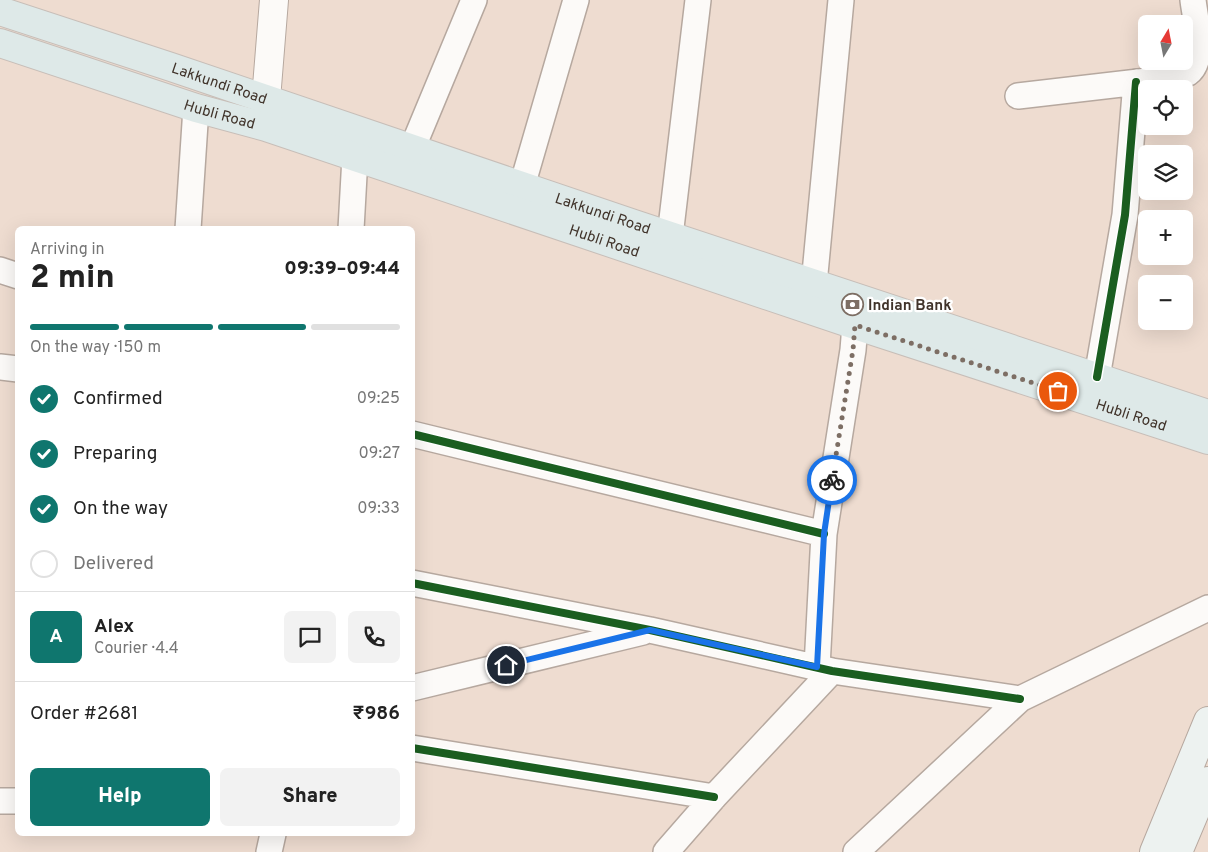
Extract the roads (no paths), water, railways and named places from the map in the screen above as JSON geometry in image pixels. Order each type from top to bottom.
[{"type":"main road","name":"Lakkundi Road","points":[[0,11],[1208,414]]},
{"type":"main road","name":"Hubli Road","points":[[0,43],[196,108],[266,127],[855,325],[1208,440]]},
{"type":"main road","points":[[1154,852],[1208,721]]},
{"type":"main road","points":[[1178,852],[1208,781]]},
{"type":"street","points":[[266,99],[274,0]]},
{"type":"street","points":[[412,148],[474,0]]},
{"type":"street","points":[[522,186],[576,0]]},
{"type":"street","points":[[670,236],[698,0]]},
{"type":"street","points":[[814,284],[841,0]]},
{"type":"street","points":[[1018,96],[1173,78],[1189,72],[1197,61],[1198,44],[1193,0]]},
{"type":"street","points":[[1097,378],[1125,216],[1136,82]]},
{"type":"street","points":[[188,226],[196,108]]},
{"type":"street","points":[[350,226],[355,157]]},
{"type":"street","points":[[0,270],[15,275]]},
{"type":"street","points":[[666,852],[825,669],[824,534],[853,350],[855,325]]},
{"type":"street","points":[[0,367],[15,369]]},
{"type":"street","points":[[415,435],[824,534]]},
{"type":"street","points":[[415,584],[650,630],[825,669],[1020,700]]},
{"type":"street","points":[[856,852],[1020,700],[1208,608]]},
{"type":"street","points":[[415,687],[650,630]]},
{"type":"street","points":[[415,748],[714,797]]},
{"type":"street","points":[[0,801],[15,801]]},
{"type":"street","points":[[269,852],[273,836]]},
{"type":"place","name":"Indian Bank","points":[[852,305]]}]
